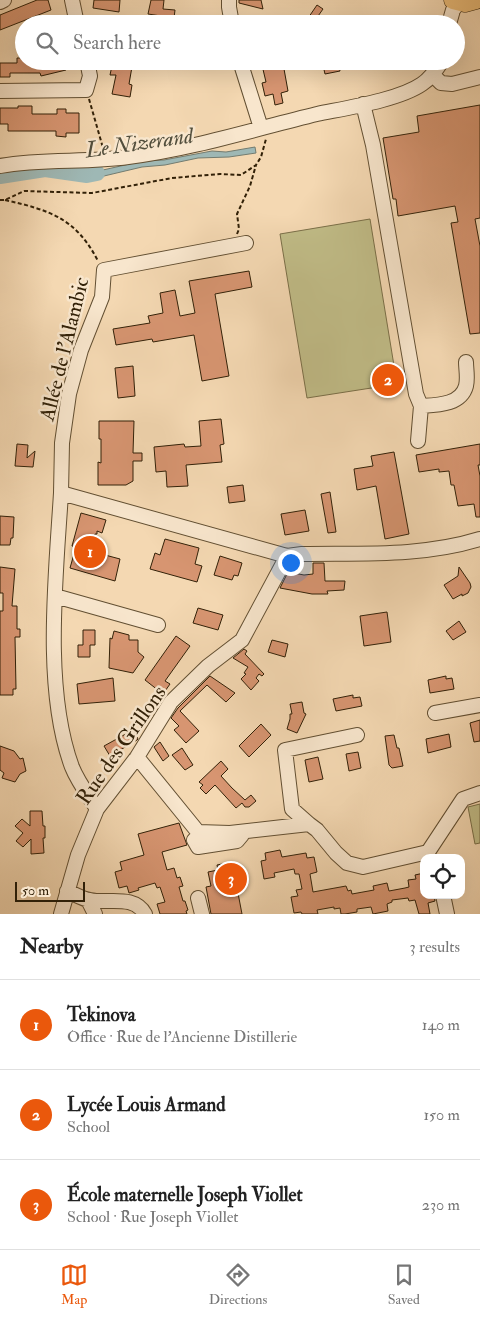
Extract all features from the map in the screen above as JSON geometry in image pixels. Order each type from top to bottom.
[{"type":"street","points":[[0,2],[4,0]]},
{"type":"street","points":[[72,0],[75,15]]},
{"type":"street","points":[[229,0],[230,15]]},
{"type":"street","points":[[451,15],[453,10],[464,2]]},
{"type":"street","points":[[0,91],[86,90],[90,76],[89,70]]},
{"type":"street","points":[[243,70],[263,134]]},
{"type":"street","points":[[0,166],[26,162],[107,160],[263,134],[408,91],[422,84],[436,70]]},
{"type":"street","points":[[433,74],[442,84],[452,84],[480,78]]},
{"type":"street","points":[[362,104],[373,145],[416,394],[421,406],[418,441]]},
{"type":"street","name":"Allée de l'Alambic","points":[[98,809],[82,787],[75,773],[62,731],[55,682],[55,596],[62,443],[69,394],[81,350],[102,298],[104,270],[246,243]]},
{"type":"street","points":[[421,406],[436,406],[451,402],[462,394],[466,386],[466,362]]},
{"type":"street","points":[[61,493],[287,556],[302,554],[412,553],[456,547],[480,539]]},
{"type":"street","name":"Rue des Grillons","points":[[61,914],[78,855],[98,809],[137,757],[172,702],[208,666],[242,640],[287,556]]},
{"type":"street","points":[[55,596],[158,625]]},
{"type":"street","points":[[435,713],[480,705]]},
{"type":"street","points":[[357,735],[285,750],[292,809],[317,830],[347,863],[363,867],[434,851],[463,799],[480,793]]},
{"type":"street","points":[[137,757],[201,834],[194,840],[198,847],[237,841],[246,831],[309,824]]},
{"type":"street","points":[[67,891],[88,900],[128,901],[137,904],[145,914]]},
{"type":"street","points":[[198,898],[202,914]]},
{"type":"street","points":[[444,899],[447,914]]},
{"type":"street","points":[[88,900],[96,914]]},
{"type":"path","points":[[86,90],[107,160]]},
{"type":"path","points":[[232,246],[239,229],[237,214],[250,186],[256,165],[261,157],[263,134]]},
{"type":"path","points":[[5,200],[24,191],[92,193],[172,178],[220,174],[241,175],[256,165]]},
{"type":"path","points":[[0,200],[38,207],[69,222],[90,245],[104,270]]},
{"type":"shaded area","points":[[370,219],[397,384],[307,398],[280,234]]},
{"type":"shaded area","points":[[480,804],[480,843],[475,844],[468,807]]},
{"type":"water","points":[[255,147],[256,153],[229,157],[198,158],[165,165],[142,167],[104,176],[87,177],[62,170],[0,180],[0,174],[41,167],[75,167],[85,172],[94,172],[143,161],[164,160],[212,151],[226,152]]},
{"type":"building","points":[[37,0],[48,0],[51,10],[38,15],[15,15],[15,24],[0,30],[0,15]]},
{"type":"building","points":[[94,0],[120,0],[119,12],[93,8]]},
{"type":"building","points":[[151,0],[164,0],[163,9],[175,10],[174,15],[148,14]]},
{"type":"building","points":[[239,0],[261,0],[263,9],[239,3]]},
{"type":"building","points":[[317,5],[323,9],[319,15],[310,15]]},
{"type":"building","points":[[0,63],[15,63],[15,70],[66,70],[41,76],[40,73],[10,73],[10,77],[0,77]]},
{"type":"building","points":[[111,70],[131,70],[129,84],[132,85],[130,97],[112,94],[116,75],[110,75]]},
{"type":"building","points":[[263,70],[284,70],[288,91],[281,93],[283,103],[275,105],[273,94],[265,96],[262,83],[266,82]]},
{"type":"building","points":[[324,70],[340,70],[340,71],[325,74]]},
{"type":"building","points":[[480,105],[480,218],[475,219],[480,246],[480,333],[470,334],[451,223],[458,222],[455,206],[398,216],[396,199],[393,199],[383,138],[419,132],[417,116]]},
{"type":"building","points":[[18,106],[32,106],[32,114],[57,114],[57,109],[66,109],[66,113],[79,113],[79,133],[66,133],[66,137],[56,136],[56,131],[8,131],[8,124],[0,124],[0,108],[18,108]]},
{"type":"building","points":[[249,271],[252,287],[215,294],[229,376],[202,381],[194,335],[153,342],[152,339],[116,345],[113,329],[150,323],[148,316],[163,313],[160,293],[175,290],[180,316],[195,313],[189,281]]},
{"type":"building","points":[[133,366],[135,396],[118,398],[115,368]]},
{"type":"building","points":[[221,419],[224,444],[220,445],[222,462],[186,465],[188,486],[167,487],[166,471],[156,472],[154,447],[184,444],[185,447],[201,446],[199,421]]},
{"type":"building","points":[[99,421],[134,421],[133,453],[142,453],[142,461],[133,461],[133,481],[126,485],[98,485],[98,462],[101,463]]},
{"type":"building","points":[[17,444],[28,445],[27,458],[35,451],[33,467],[15,466]]},
{"type":"building","points":[[480,444],[480,465],[478,465],[480,476],[480,517],[476,517],[474,504],[458,506],[454,485],[451,485],[449,471],[439,472],[439,469],[419,472],[416,455]]},
{"type":"building","points":[[394,452],[409,534],[385,539],[376,486],[357,490],[354,469],[373,466],[371,456]]},
{"type":"building","points":[[243,485],[245,501],[229,503],[227,487]]},
{"type":"building","points":[[330,492],[336,532],[328,533],[321,494]]},
{"type":"building","points":[[305,510],[309,531],[285,535],[281,514]]},
{"type":"building","points":[[81,513],[106,520],[102,533],[97,531],[97,534],[95,534],[90,551],[120,559],[115,581],[70,568],[76,547],[72,546]]},
{"type":"building","points":[[0,516],[14,517],[13,538],[11,538],[10,545],[0,545]]},
{"type":"building","points":[[165,539],[199,548],[195,564],[202,566],[197,582],[150,569],[155,553],[160,555]]},
{"type":"building","points":[[220,556],[242,563],[238,576],[234,575],[232,580],[214,575]]},
{"type":"building","points":[[313,563],[324,563],[325,581],[345,581],[344,590],[327,591],[328,594],[312,594],[280,588],[288,572],[304,575],[313,574]]},
{"type":"building","points":[[0,567],[15,569],[12,606],[17,606],[17,629],[20,629],[20,637],[15,637],[16,689],[13,689],[13,695],[0,695],[0,611],[3,611],[3,593],[0,593]]},
{"type":"building","points":[[459,567],[471,587],[468,593],[453,599],[444,585],[458,576]]},
{"type":"building","points":[[198,608],[223,615],[218,630],[193,623]]},
{"type":"building","points":[[387,612],[391,642],[364,646],[360,616]]},
{"type":"building","points":[[459,621],[466,632],[453,640],[446,631]]},
{"type":"building","points":[[83,630],[95,630],[95,645],[90,645],[90,657],[78,657],[78,645],[83,645]]},
{"type":"building","points":[[114,631],[129,635],[129,640],[138,640],[138,652],[144,657],[133,673],[109,668],[110,638],[112,639]]},
{"type":"building","points":[[176,636],[190,646],[165,681],[170,684],[163,694],[145,680]]},
{"type":"building","points":[[272,640],[288,644],[285,657],[268,652]]},
{"type":"building","points":[[244,649],[247,651],[245,654],[264,674],[262,676],[259,674],[256,678],[259,681],[251,690],[241,679],[246,674],[244,673],[248,667],[233,658]]},
{"type":"building","points":[[210,676],[235,693],[226,702],[207,685],[180,711],[199,731],[186,743],[174,730],[179,726],[171,718],[178,708]]},
{"type":"building","points":[[446,676],[446,679],[452,678],[454,689],[430,693],[428,680]]},
{"type":"building","points":[[113,678],[115,701],[79,704],[77,684]]},
{"type":"building","points":[[353,695],[353,698],[360,697],[362,706],[336,711],[333,699]]},
{"type":"building","points":[[302,702],[304,713],[306,714],[297,733],[287,729],[290,714],[292,714],[290,704]]},
{"type":"building","points":[[480,720],[480,741],[474,742],[470,723]]},
{"type":"building","points":[[261,724],[271,735],[249,757],[239,746]]},
{"type":"building","points":[[133,730],[138,739],[110,756],[104,746]]},
{"type":"building","points":[[449,734],[451,747],[428,753],[426,739]]},
{"type":"building","points":[[394,735],[403,766],[392,768],[389,765],[385,736]]},
{"type":"building","points":[[160,742],[169,756],[163,761],[154,747]]},
{"type":"building","points":[[0,746],[14,751],[20,759],[23,758],[26,771],[20,774],[15,782],[2,778],[4,773],[0,770]]},
{"type":"building","points":[[182,748],[193,765],[185,770],[172,755]]},
{"type":"building","points":[[358,752],[361,768],[349,771],[346,754]]},
{"type":"building","points":[[318,757],[323,779],[309,782],[305,760]]},
{"type":"building","points":[[221,761],[228,769],[221,776],[245,800],[251,795],[256,801],[249,807],[245,807],[242,803],[236,808],[215,785],[206,794],[200,788],[203,785],[199,782]]},
{"type":"building","points":[[30,811],[42,811],[43,826],[45,826],[45,838],[43,838],[44,853],[31,854],[31,839],[23,847],[16,841],[23,833],[15,826],[22,819],[30,826]]},
{"type":"building","points":[[179,823],[187,845],[162,852],[167,870],[174,868],[177,878],[180,877],[183,886],[179,887],[188,910],[186,911],[187,914],[160,914],[157,904],[165,902],[160,887],[157,888],[155,883],[129,893],[127,886],[119,888],[115,872],[122,870],[120,862],[144,855],[138,834]]},
{"type":"building","points":[[280,850],[282,857],[306,853],[307,858],[314,857],[317,872],[310,874],[313,892],[346,886],[348,891],[351,890],[352,894],[374,890],[373,886],[387,883],[389,891],[409,887],[408,880],[416,879],[415,875],[420,874],[420,899],[435,899],[435,901],[428,903],[430,914],[419,914],[415,900],[409,901],[408,898],[392,900],[392,902],[387,904],[388,911],[373,914],[371,907],[357,909],[357,912],[345,914],[341,914],[340,908],[334,909],[334,907],[317,910],[318,914],[294,913],[291,897],[298,896],[296,890],[302,889],[299,874],[295,874],[294,869],[274,873],[275,877],[264,879],[261,861],[266,860],[265,853]]},
{"type":"building","points":[[232,862],[242,914],[211,914],[206,887],[211,886],[208,872],[218,870],[217,865]]},
{"type":"waterway","name":"Le Nizerand","points":[[0,176],[45,169],[87,175],[97,173]]},
{"type":"place","name":"Lycée Louis Armand","points":[[388,380]]},
{"type":"place","name":"Tekinova","points":[[90,552]]},
{"type":"place","name":"École maternelle Joseph Viollet","points":[[231,879]]}]
